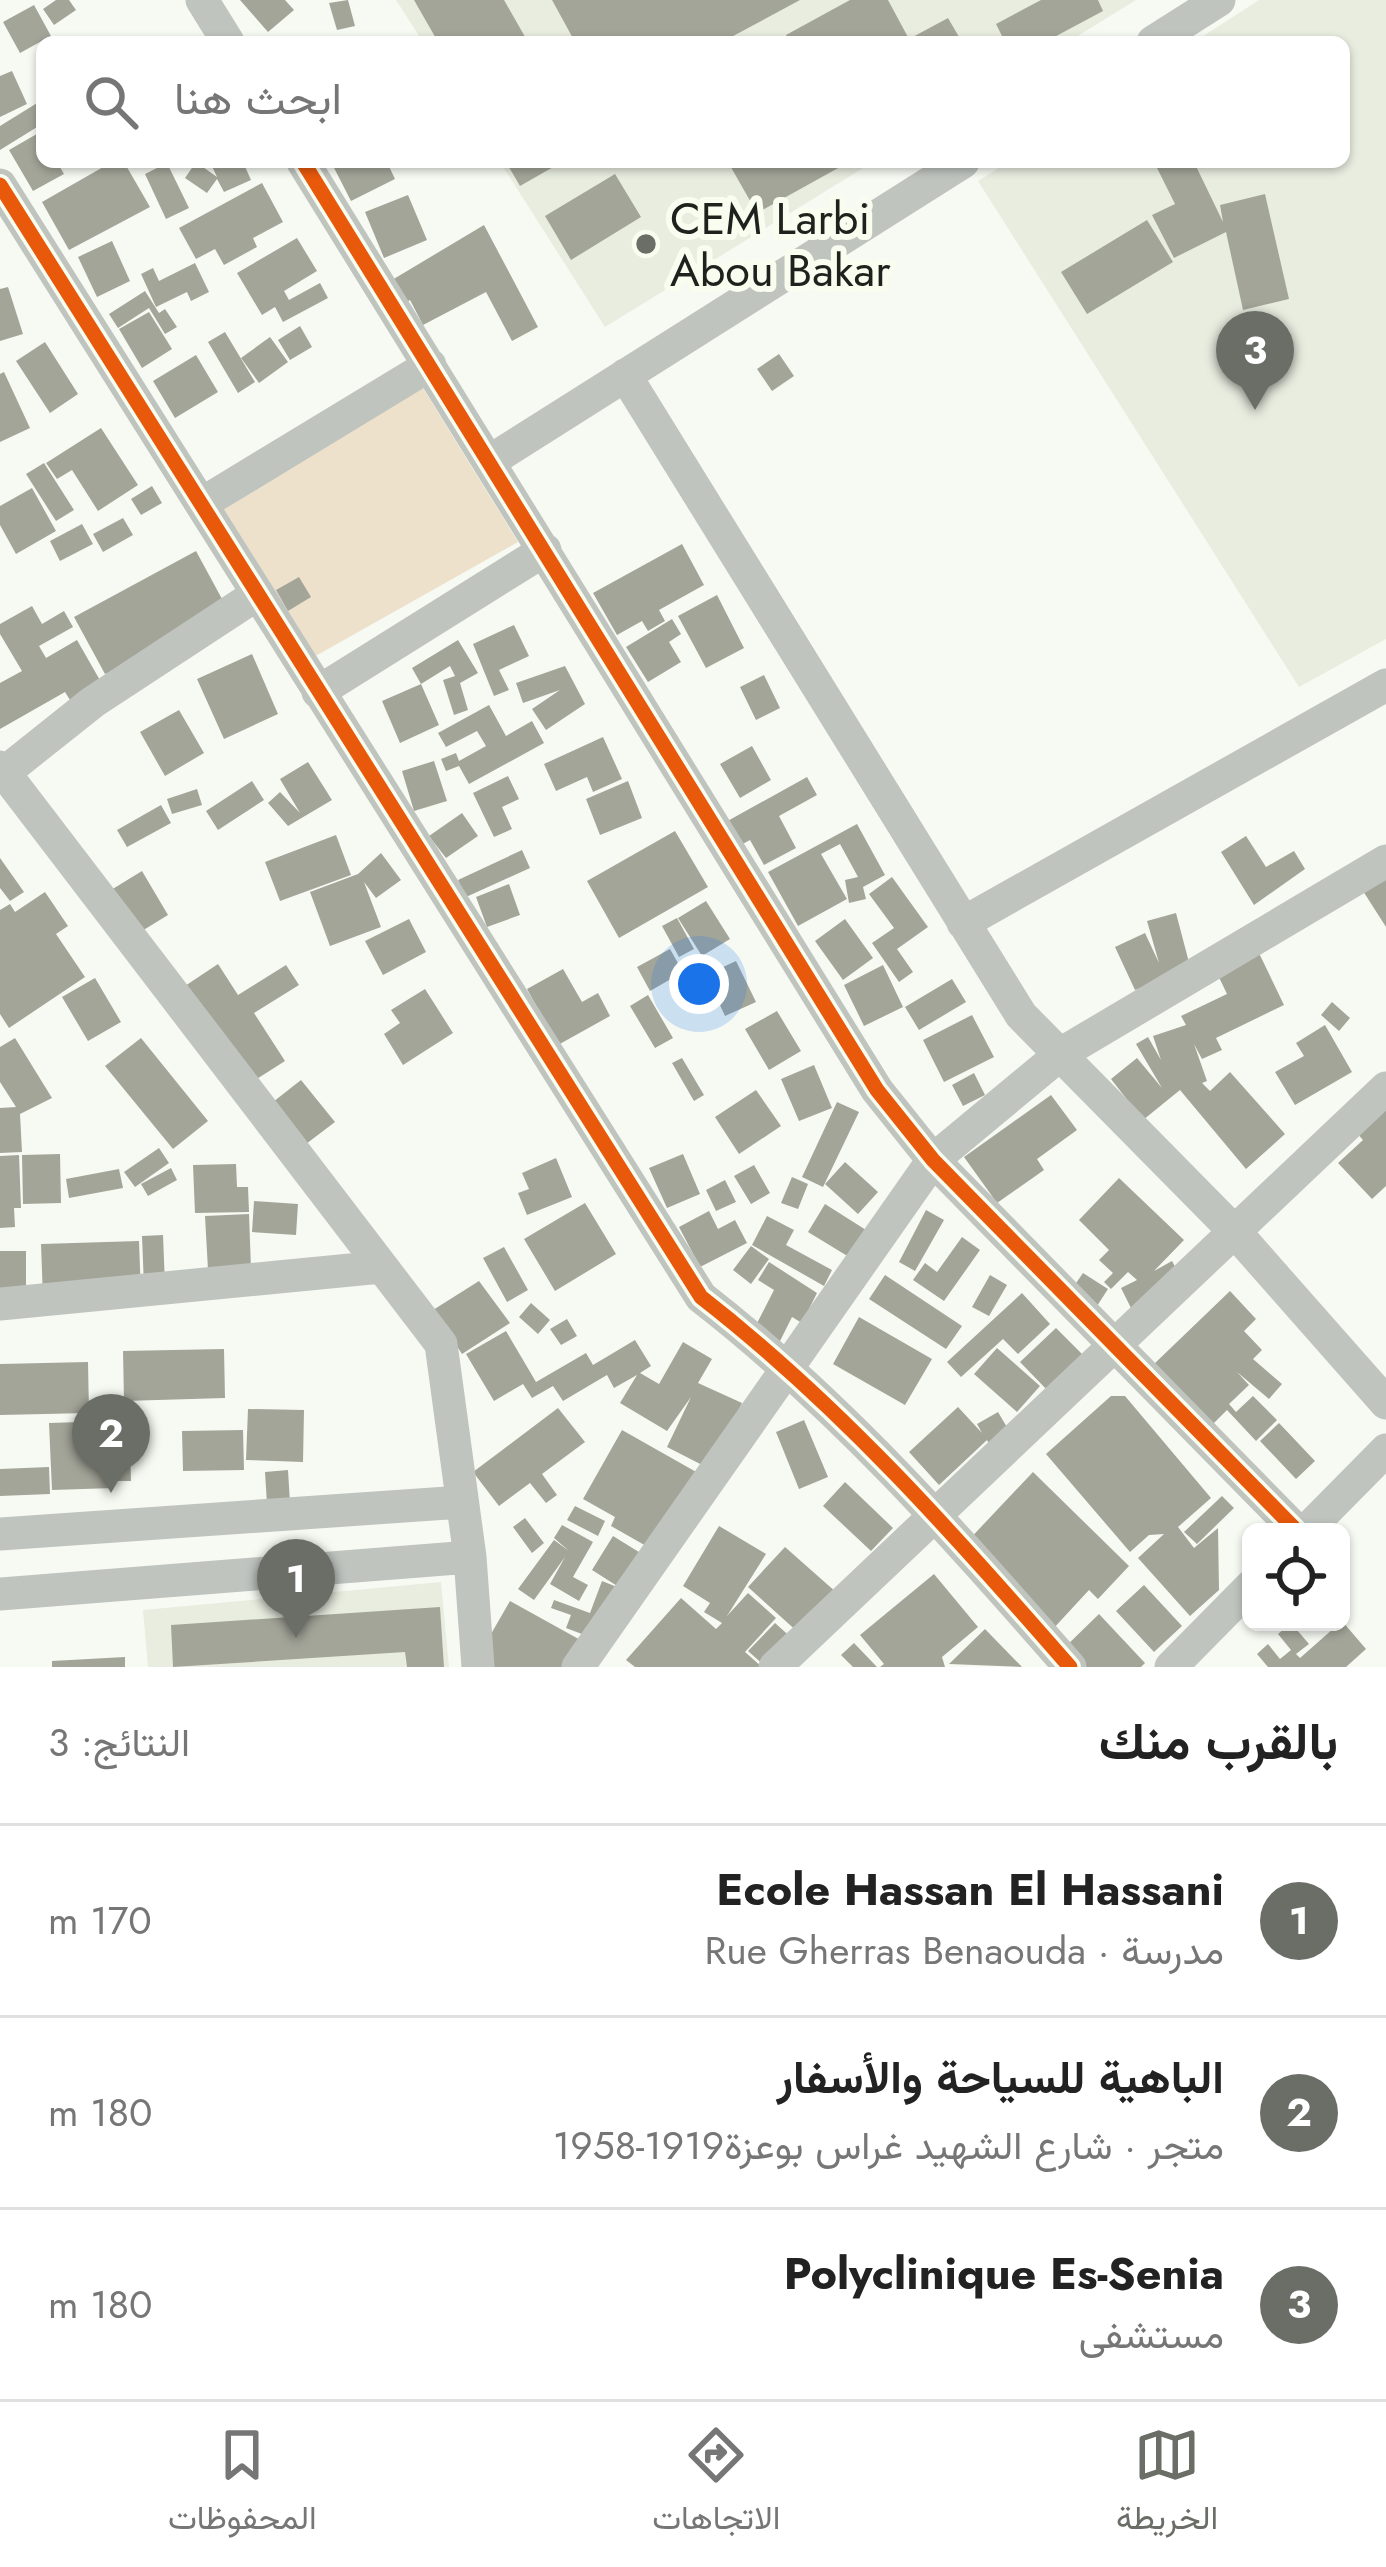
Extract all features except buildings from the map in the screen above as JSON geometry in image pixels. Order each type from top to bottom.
[{"type":"street","points":[[202,0],[224,36]]},
{"type":"street","points":[[1163,36],[1220,0]]},
{"type":"street","points":[[307,168],[877,1090],[933,1160],[1292,1523]]},
{"type":"street","points":[[490,461],[954,168]]},
{"type":"street","points":[[0,185],[701,1297],[787,1364],[937,1515],[1070,1667]]},
{"type":"street","points":[[201,504],[430,365]]},
{"type":"street","points":[[626,375],[1021,1015],[1236,1233],[1386,1403]]},
{"type":"street","points":[[319,692],[545,550]]},
{"type":"street","points":[[256,595],[92,702],[2,772],[441,1344],[470,1557],[478,1667]]},
{"type":"street","points":[[963,923],[1386,685]]},
{"type":"street","points":[[578,1667],[933,1160],[1062,1053],[1386,861]]},
{"type":"street","points":[[775,1667],[1386,1088]]},
{"type":"street","points":[[0,1304],[381,1267]]},
{"type":"street","points":[[1310,1523],[1386,1450]]},
{"type":"street","points":[[0,1534],[462,1502]]},
{"type":"street","points":[[0,1594],[470,1557]]},
{"type":"street","points":[[1171,1667],[1242,1595]]},
{"type":"shaded area","points":[[396,0],[1136,0],[1078,36],[419,36]]},
{"type":"shaded area","points":[[1259,0],[1386,0],[1386,639],[1299,687],[978,181],[999,168],[1350,168],[1350,36],[1203,36]]},
{"type":"shaded area","name":"CEM Larbi Abou Bakar","points":[[504,168],[863,168],[605,327]]},
{"type":"shaded area","points":[[423,388],[518,542],[312,658],[218,510]]},
{"type":"shaded area","points":[[441,1582],[449,1667],[148,1667],[143,1610]]},
{"type":"cycle path","points":[[307,168],[877,1090],[933,1160],[1289,1523]]},
{"type":"cycle path","points":[[0,185],[701,1297],[849,1427],[1070,1667]]},
{"type":"place","name":"CEM Larbi Abou Bakar","points":[[646,244]]},
{"type":"place","name":"Polyclinique Es-Senia","points":[[1255,410]]},
{"type":"place","name":"الباهية للسياحة والأسفار","points":[[111,1493]]},
{"type":"place","name":"Ecole Hassan El Hassani","points":[[296,1638]]}]
